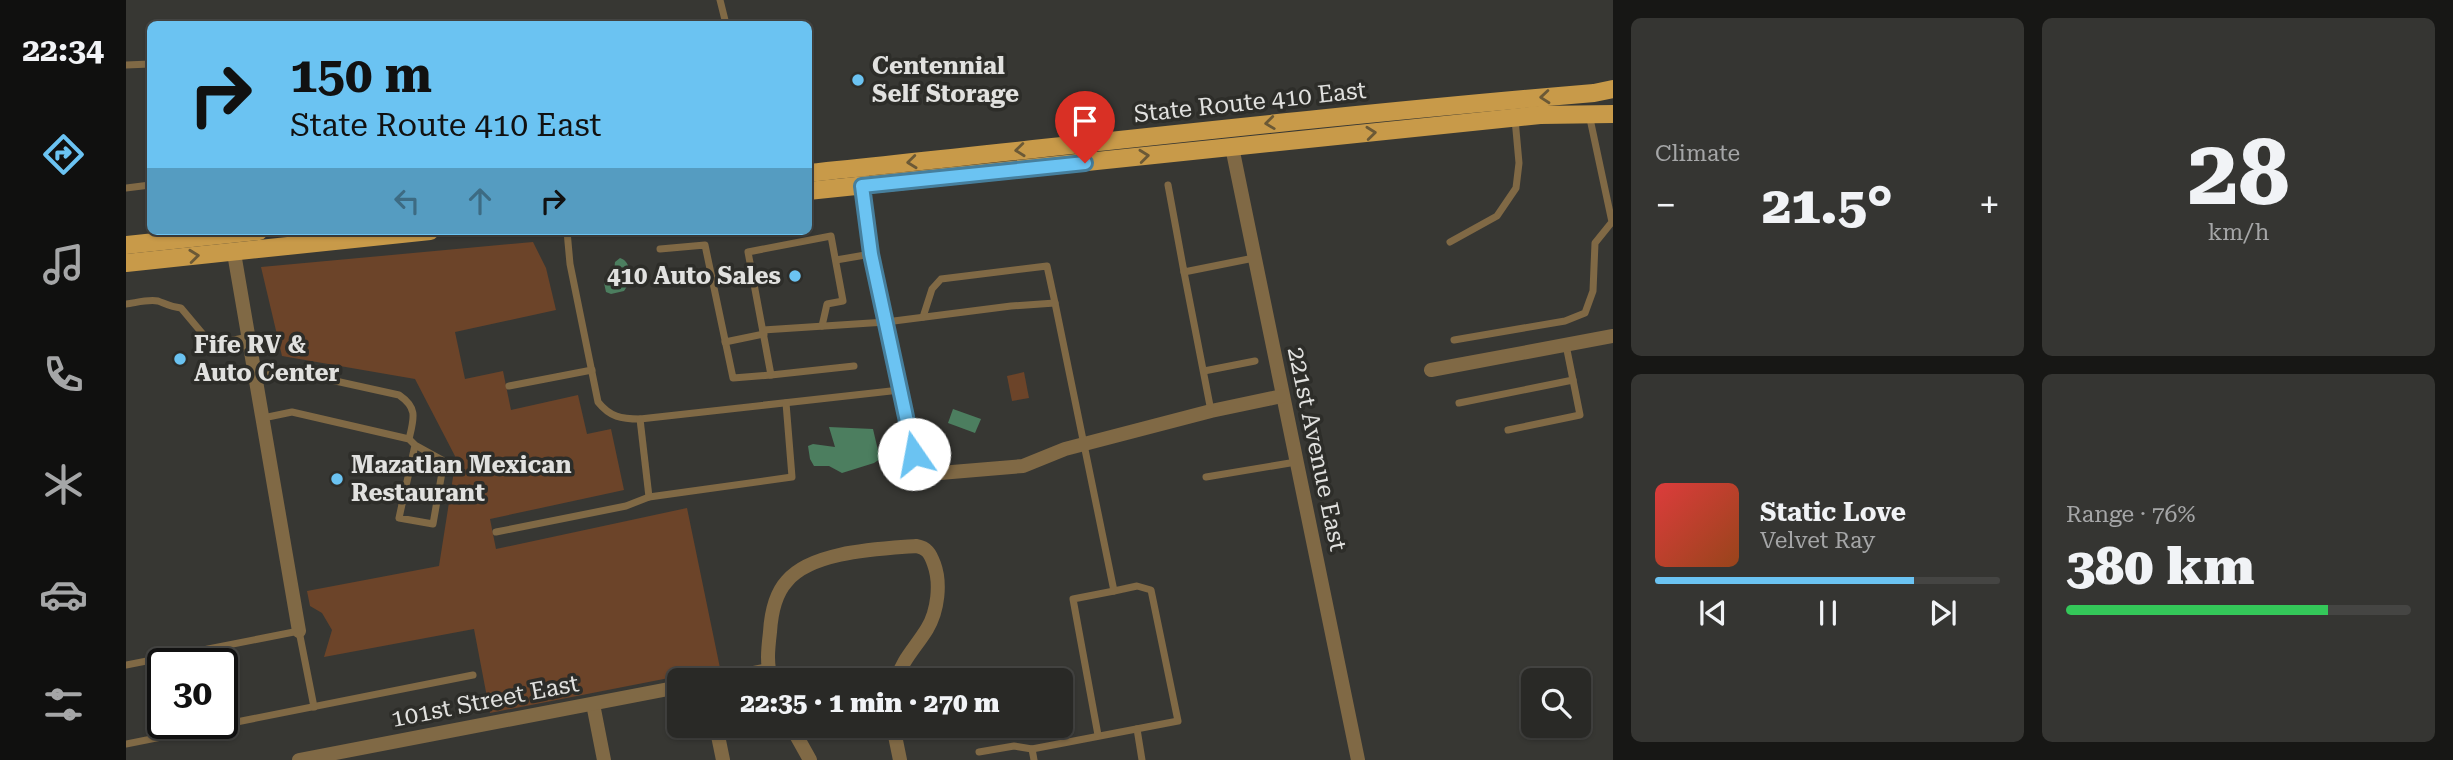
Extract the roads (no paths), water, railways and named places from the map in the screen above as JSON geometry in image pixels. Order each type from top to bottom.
[{"type":"main road","name":"State Route 410 East","points":[[812,173],[1166,136],[1282,121],[1594,93],[1613,89]]},
{"type":"main road","name":"State Route 410 East","points":[[812,191],[1515,118],[1613,114]]},
{"type":"main road","points":[[126,245],[221,235]]},
{"type":"main road","points":[[126,263],[394,235]]},
{"type":"street","name":"221st Avenue East","points":[[1232,147],[1357,760]]},
{"type":"street","points":[[861,167],[871,254],[900,390],[916,463],[928,474],[1015,468],[1034,464],[1065,449],[1282,396]]},
{"type":"street","points":[[234,253],[299,631]]},
{"type":"street","points":[[1431,370],[1613,336]]},
{"type":"street","points":[[770,668],[770,622],[780,591],[787,580],[804,567],[822,559],[924,547],[931,554],[938,585],[934,611],[926,631],[902,668]]},
{"type":"street","name":"101st Street East","points":[[299,760],[667,689]]},
{"type":"street","points":[[593,704],[604,760]]},
{"type":"street","points":[[718,738],[723,760]]},
{"type":"street","points":[[798,738],[810,760]]},
{"type":"street","points":[[895,738],[900,760]]},
{"type":"lane","points":[[720,0],[725,21]]},
{"type":"lane","points":[[126,65],[147,64]]},
{"type":"lane","points":[[1454,340],[1565,321],[1586,313],[1593,291],[1595,243],[1612,222],[1589,113]]},
{"type":"lane","points":[[1450,242],[1497,216],[1516,188],[1519,163],[1515,118]]},
{"type":"lane","points":[[126,188],[147,185]]},
{"type":"lane","points":[[1168,185],[1212,411]]},
{"type":"lane","points":[[566,235],[598,402],[607,413],[622,419],[639,419],[900,390]]},
{"type":"lane","points":[[771,375],[748,252],[831,236],[843,301],[827,304],[822,326]]},
{"type":"lane","points":[[660,249],[705,245],[733,378],[854,366]]},
{"type":"lane","points":[[836,260],[871,254]]},
{"type":"lane","points":[[1184,272],[1254,258]]},
{"type":"lane","points":[[923,317],[932,289],[941,279],[1047,266],[1114,590]]},
{"type":"lane","points":[[126,304],[151,301],[167,307],[181,308],[207,339],[215,344],[248,337]]},
{"type":"lane","points":[[725,342],[764,332],[886,322],[1055,303]]},
{"type":"lane","points":[[1508,430],[1580,415],[1566,345]]},
{"type":"lane","points":[[1204,371],[1255,361]]},
{"type":"lane","points":[[509,386],[592,370]]},
{"type":"lane","points":[[255,377],[290,371],[399,395],[409,402],[414,411],[412,442],[399,518],[433,524],[444,461],[412,442],[292,412],[263,418]]},
{"type":"lane","points":[[1459,403],[1573,380]]},
{"type":"lane","points":[[496,533],[626,506],[649,497],[792,477],[786,403]]},
{"type":"lane","points":[[639,419],[649,497]]},
{"type":"lane","points":[[1206,477],[1296,462]]},
{"type":"lane","points":[[979,752],[1014,746],[1032,749],[1178,721],[1151,590],[1137,586],[1073,599],[1098,735]]},
{"type":"lane","points":[[126,665],[299,631],[314,707]]},
{"type":"lane","points":[[126,744],[473,676]]},
{"type":"lane","points":[[1137,729],[1141,760]]},
{"type":"lane","points":[[1032,749],[1034,760]]},
{"type":"place","name":"Centennial Self Storage","points":[[858,80]]},
{"type":"place","name":"410 Auto Sales","points":[[795,276]]},
{"type":"place","name":"Fife RV & Auto Center","points":[[180,359]]},
{"type":"place","name":"Mazatlan Mexican Restaurant","points":[[337,479]]}]
